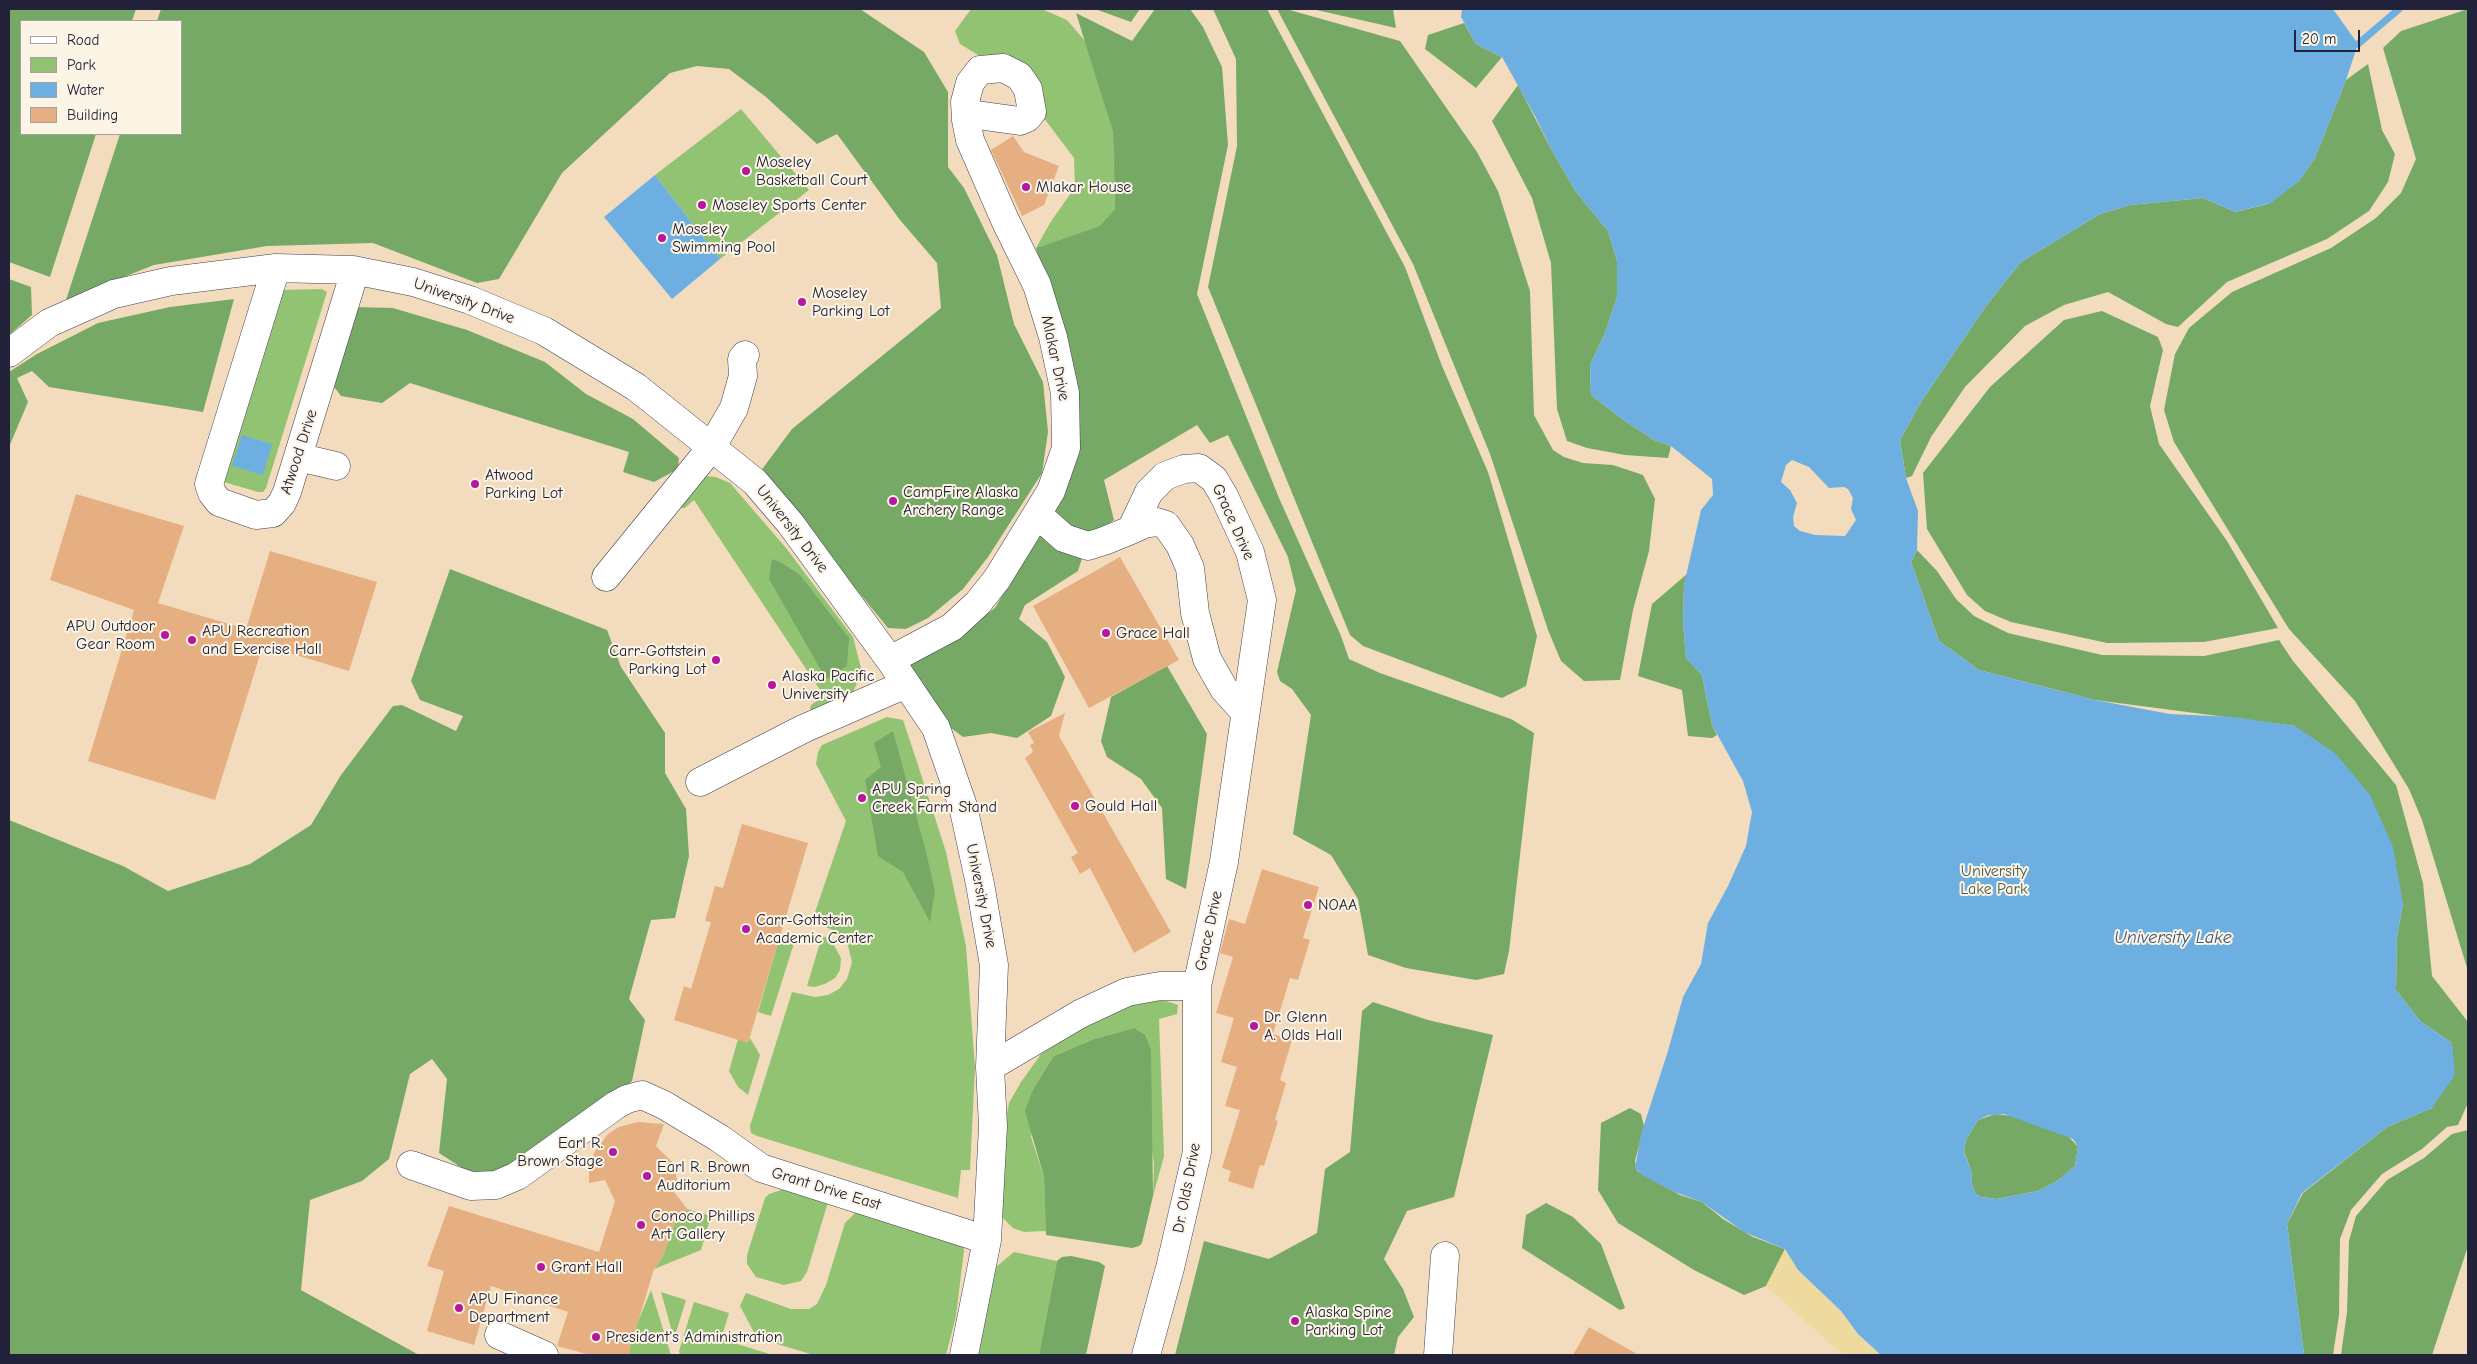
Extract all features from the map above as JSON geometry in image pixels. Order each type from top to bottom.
[{"type":"street","name":"Mlakar Drive","points":[[890,660],[952,627],[978,603],[997,579],[1038,514],[1051,491],[1066,448],[1065,393],[1053,337],[1037,285],[1005,220],[970,140],[966,120]]},
{"type":"street","name":"University Drive","points":[[9,352],[49,323],[114,294],[171,280],[276,268],[356,271],[413,282],[470,300],[544,331],[630,383],[755,482],[790,523],[890,660],[936,728],[962,806],[976,866],[994,965],[990,1067],[992,1126],[987,1240],[964,1355]]},
{"type":"street","name":"Atwood Drive","points":[[276,268],[209,484],[212,493],[219,502],[256,515],[273,513],[282,504],[356,271]]},
{"type":"street","points":[[606,577],[711,448],[734,408],[743,376],[742,359],[745,355]]},
{"type":"street","points":[[298,457],[336,466]]},
{"type":"street","name":"Grace Drive","points":[[990,1067],[1080,1014],[1127,992],[1160,986],[1197,986],[1224,862],[1244,711],[1262,600],[1250,552],[1224,496],[1214,479],[1199,468],[1184,469],[1165,476],[1150,492],[1131,530]]},
{"type":"street","points":[[1038,514],[1064,538],[1088,546],[1144,524],[1157,522],[1166,526],[1180,545],[1190,568],[1195,614],[1207,659],[1224,689],[1244,711]]},
{"type":"street","points":[[700,782],[803,730],[906,684]]},
{"type":"street","name":"Dr. Olds Drive","points":[[1146,1355],[1170,1268],[1197,1152],[1197,986]]},
{"type":"street","name":"Grant Drive East","points":[[411,1165],[471,1186],[496,1185],[517,1176],[616,1105],[627,1099],[642,1095],[664,1105],[719,1138],[760,1168],[987,1240]]},
{"type":"street","points":[[1438,1355],[1445,1256]]},
{"type":"street","points":[[498,1335],[544,1355]]},
{"type":"green space","points":[[9,9],[136,9],[132,20],[20,20],[20,135],[96,135],[50,277],[9,262]]},
{"type":"green space","points":[[161,9],[860,9],[924,52],[948,92],[948,167],[964,188],[997,255],[1014,324],[1043,382],[1048,432],[1042,473],[988,557],[963,589],[928,618],[906,629],[888,628],[760,472],[792,429],[941,308],[937,263],[900,220],[837,134],[817,144],[766,97],[729,69],[697,66],[670,73],[562,173],[499,279],[477,283],[373,243],[267,246],[154,265],[66,300],[120,135],[182,135],[182,20],[157,20]]},
{"type":"green space","points":[[971,9],[1044,10],[1067,20],[1086,42],[1113,132],[1115,209],[1101,226],[1036,248],[1050,223],[1075,187],[1074,158],[1000,60],[978,55],[960,44],[955,31]]},
{"type":"green space","points":[[1095,9],[1140,9],[1131,22]]},
{"type":"green space","points":[[1155,9],[1190,9],[1203,27],[1222,67],[1228,145],[1197,294],[1279,498],[1341,636],[1349,659],[1380,673],[1511,719],[1534,733],[1509,951],[1504,974],[1476,980],[1406,968],[1368,955],[1358,899],[1331,855],[1293,834],[1311,715],[1292,689],[1280,681],[1277,672],[1296,590],[1288,557],[1228,435],[1210,443],[1197,425],[1104,480],[1114,520],[1090,536],[1048,516],[1072,470],[1058,329],[1036,248],[1100,226],[1115,209],[1113,132],[1076,13],[1132,41]]},
{"type":"green space","points":[[1213,9],[1267,9],[1405,267],[1442,366],[1488,472],[1537,636],[1526,686],[1502,698],[1363,646],[1350,635],[1208,287],[1237,146],[1236,59]]},
{"type":"green space","points":[[1277,9],[1286,9],[1400,41],[1477,152],[1498,191],[1530,291],[1534,415],[1553,450],[1564,457],[1583,463],[1613,465],[1643,475],[1655,499],[1649,551],[1633,610],[1620,680],[1584,681],[1561,661],[1548,630],[1490,454],[1413,264]]},
{"type":"green space","points":[[1312,9],[1393,9],[1396,28]]},
{"type":"green space","points":[[2468,9],[2468,971],[2422,820],[2409,789],[2355,701],[2289,629],[2174,442],[2164,410],[2175,354],[2189,328],[2232,292],[2331,248],[2376,218],[2401,193],[2416,159],[2383,48],[2401,31]]},
{"type":"green space","points":[[1464,23],[1476,44],[1502,57],[1476,88],[1425,49],[1428,35]]},
{"type":"green space","points":[[2368,64],[2382,130],[2395,154],[2388,182],[2369,211],[2327,239],[2227,282],[2178,327],[2166,324],[2108,292],[2064,305],[2025,326],[1965,387],[1931,437],[1912,476],[1906,478],[1900,440],[1921,402],[1986,306],[2021,262],[2100,214],[2130,205],[2203,198],[2235,212],[2268,204],[2299,181],[2315,158],[2346,80]]},
{"type":"green space","points":[[1518,85],[1576,192],[1608,231],[1617,261],[1617,297],[1605,333],[1590,365],[1591,395],[1654,440],[1671,446],[1668,458],[1625,455],[1587,448],[1567,441],[1557,409],[1551,263],[1532,198],[1492,121]]},
{"type":"green space","name":"Moseley Basketball Court","points":[[741,109],[809,190],[720,259],[655,175]]},
{"type":"green space","points":[[9,279],[31,287],[32,315],[9,335]]},
{"type":"green space","points":[[322,289],[327,292],[266,488],[263,492],[258,492],[224,482],[278,290]]},
{"type":"green space","points":[[234,299],[203,412],[49,387],[32,371],[17,378],[28,402],[9,447],[9,372],[37,354],[98,323],[170,307]]},
{"type":"green space","points":[[354,307],[393,308],[467,330],[545,362],[586,394],[633,419],[679,458],[678,469],[654,482],[623,472],[629,452],[410,383],[382,403],[341,396],[331,383]]},
{"type":"green space","points":[[2102,311],[2158,337],[2163,350],[2150,406],[2159,444],[2227,541],[2278,628],[2204,642],[2107,643],[2011,622],[1985,611],[1967,595],[1927,529],[1923,473],[1990,387],[2064,320]]},
{"type":"green space","points":[[705,476],[716,477],[730,483],[786,548],[853,637],[862,672],[853,692],[831,707],[815,712],[810,709],[811,705],[824,696],[694,500],[685,508],[679,508]]},
{"type":"green space","points":[[1042,527],[1083,555],[1078,571],[1025,605],[1019,619],[1047,642],[1065,677],[1051,716],[1017,738],[991,733],[963,737],[939,719],[909,664],[955,637],[995,608]]},
{"type":"green space","points":[[1917,550],[1937,571],[1956,599],[1974,616],[2008,633],[2102,655],[2204,656],[2279,640],[2293,661],[2396,785],[2423,883],[2432,976],[2468,1022],[2468,1103],[2458,1125],[2447,1127],[2422,1149],[2382,1174],[2351,1210],[2340,1239],[2339,1315],[2333,1355],[2304,1355],[2287,1224],[2303,1193],[2387,1127],[2432,1108],[2452,1043],[2420,1021],[2396,990],[2397,937],[2403,903],[2295,726],[2095,700],[1979,670],[1939,641],[1911,562]]},
{"type":"green space","points":[[772,559],[800,575],[849,638],[847,666],[826,679],[769,579]]},
{"type":"green space","points":[[450,569],[607,630],[621,667],[665,733],[665,773],[686,809],[689,856],[675,918],[651,920],[629,999],[645,1020],[632,1081],[622,1092],[525,1163],[482,1177],[462,1168],[439,1153],[447,1079],[432,1059],[410,1074],[389,1159],[362,1181],[310,1200],[301,1290],[419,1355],[9,1355],[9,820],[123,866],[168,891],[250,864],[311,825],[341,775],[393,706],[402,705],[456,731],[463,716],[420,700],[411,681]]},
{"type":"green space","points":[[1687,574],[1684,585],[1683,622],[1686,658],[1702,675],[1712,725],[1717,735],[1712,738],[1688,736],[1682,690],[1638,676],[1652,604]]},
{"type":"green space","points":[[1167,666],[1207,734],[1186,889],[1166,879],[1162,808],[1141,779],[1107,757],[1101,741],[1111,697]]},
{"type":"green space","points":[[887,717],[903,720],[946,852],[966,946],[975,1068],[970,1170],[961,1170],[958,1198],[751,1133],[750,1126],[792,992],[815,997],[828,995],[839,989],[847,979],[852,962],[848,946],[835,931],[812,921],[846,821],[816,764],[818,752],[822,745]]},
{"type":"green space","points":[[893,731],[935,891],[930,922],[903,872],[878,856],[865,780],[881,767],[874,743]]},
{"type":"green space","points":[[780,936],[795,940],[771,1016],[758,1012]]},
{"type":"green space","points":[[822,936],[828,938],[841,958],[840,970],[835,978],[825,984],[814,987],[807,986]]},
{"type":"green space","points":[[1166,1001],[1178,1005],[1177,1014],[1159,1019],[1164,1156],[1153,1196],[1154,1164],[1134,1028],[1094,1039],[1054,1056],[1031,1137],[1044,1177],[1046,1231],[1024,1232],[1013,1228],[1002,1217],[1005,1124],[1009,1103],[1021,1082],[1041,1054],[1104,1012],[1118,1004]]},
{"type":"green space","points":[[1373,1002],[1428,1020],[1493,1035],[1454,1197],[1407,1211],[1384,1259],[1403,1289],[1414,1317],[1398,1337],[1394,1355],[1175,1355],[1204,1241],[1269,1259],[1317,1233],[1325,1169],[1350,1152],[1362,1011]]},
{"type":"green space","points":[[1134,1028],[1145,1035],[1151,1050],[1153,1196],[1142,1243],[1132,1248],[1046,1235],[1044,1177],[1025,1111],[1033,1090],[1054,1056],[1094,1039]]},
{"type":"green space","points":[[750,1038],[760,1055],[748,1095],[738,1087],[729,1071],[738,1039],[748,1042]]},
{"type":"green space","points":[[1630,1108],[1641,1114],[1644,1126],[1635,1161],[1637,1171],[1680,1195],[1702,1202],[1723,1219],[1753,1237],[1785,1249],[1766,1286],[1744,1295],[1694,1270],[1618,1223],[1598,1190],[1601,1123]]},
{"type":"green space","points":[[1995,1114],[2012,1116],[2069,1137],[2078,1147],[2075,1166],[2057,1181],[2038,1191],[1997,1199],[1981,1197],[1976,1194],[1972,1185],[1971,1169],[1964,1152],[1966,1140],[1978,1120]]},
{"type":"green space","points":[[2468,1130],[2468,1246],[2432,1355],[2341,1355],[2347,1312],[2349,1241],[2356,1216],[2387,1180],[2424,1158],[2452,1134]]},
{"type":"green space","points":[[784,1189],[828,1202],[807,1272],[801,1281],[784,1285],[756,1277],[747,1264],[747,1255],[765,1198],[769,1194]]},
{"type":"green space","points":[[1546,1203],[1573,1217],[1601,1244],[1625,1308],[1620,1310],[1522,1248],[1526,1215]]},
{"type":"green space","points":[[687,1209],[711,1216],[701,1250],[654,1269],[662,1258],[675,1223]]},
{"type":"green space","points":[[858,1210],[963,1240],[964,1250],[956,1316],[946,1355],[814,1355],[757,1338],[740,1306],[746,1293],[791,1309],[809,1309],[817,1304],[826,1285],[845,1223]]},
{"type":"green space","points":[[1014,1252],[1057,1261],[1039,1355],[978,1355],[996,1267]]},
{"type":"green space","points":[[1071,1256],[1099,1262],[1105,1266],[1086,1355],[1039,1355],[1057,1261],[1062,1257]]},
{"type":"green space","points":[[651,1290],[671,1355],[628,1355],[635,1329]]},
{"type":"green space","points":[[661,1292],[686,1300],[674,1339]]},
{"type":"green space","points":[[694,1302],[729,1313],[721,1339],[773,1355],[680,1355],[679,1351]]},
{"type":"sand","points":[[1785,1249],[1798,1270],[1841,1311],[1858,1334],[1881,1355],[1843,1355],[1766,1286]]},
{"type":"water","name":"University Lake","points":[[1462,9],[2333,9],[2358,44],[2315,158],[2299,181],[2271,203],[2235,212],[2203,198],[2130,205],[2100,214],[2021,262],[1986,306],[1921,402],[1900,440],[1906,478],[1918,511],[1917,550],[1911,562],[1939,641],[1979,670],[2095,700],[2170,714],[2234,717],[2295,726],[2336,754],[2370,795],[2393,847],[2403,903],[2397,937],[2396,990],[2420,1021],[2452,1043],[2455,1075],[2432,1108],[2387,1127],[2302,1193],[2287,1224],[2304,1355],[1881,1355],[1858,1334],[1841,1311],[1798,1270],[1785,1249],[1744,1232],[1702,1202],[1672,1191],[1642,1175],[1635,1168],[1641,1134],[1683,997],[1701,964],[1708,923],[1728,886],[1746,846],[1752,812],[1743,781],[1712,725],[1702,675],[1686,658],[1683,622],[1684,585],[1701,510],[1713,495],[1712,479],[1671,446],[1654,440],[1591,395],[1590,365],[1605,333],[1617,297],[1617,261],[1608,231],[1576,192],[1502,57],[1476,44],[1461,17]],"holes":[[[1792,460],[1809,467],[1829,488],[1844,487],[1848,489],[1853,498],[1851,509],[1856,520],[1845,536],[1815,535],[1800,531],[1794,526],[1793,517],[1797,503],[1790,490],[1781,482],[1786,465]],[[2004,1114],[2073,1139],[2078,1147],[2075,1166],[2057,1181],[2038,1191],[1997,1199],[1981,1197],[1976,1194],[1972,1185],[1971,1169],[1964,1153],[1966,1140],[1978,1120],[1989,1115]]]},
{"type":"water","name":"Moseley Swimming Pool","points":[[655,175],[720,259],[672,299],[604,217]]},
{"type":"water","points":[[242,435],[272,444],[263,475],[232,466]]},
{"type":"building","name":"Mlakar House","points":[[1013,136],[1024,152],[1059,166],[1044,205],[1022,216],[991,150]]},
{"type":"building","points":[[76,494],[184,526],[158,603],[246,629],[270,551],[377,582],[349,671],[263,645],[215,800],[88,761],[134,610],[50,580]]},
{"type":"building","name":"Grace Hall","points":[[1120,557],[1179,660],[1089,708],[1033,606]]},
{"type":"building","name":"Gould Hall","points":[[1065,713],[1059,736],[1171,932],[1134,953],[1090,868],[1080,874],[1071,857],[1078,853],[1025,758],[1033,752],[1030,745],[1034,743],[1028,732]]},
{"type":"building","name":"Carr-Gottstein Academic Center","points":[[742,824],[808,843],[748,1043],[674,1020],[684,986],[691,989],[711,922],[705,921],[715,886],[723,888]]},
{"type":"building","name":"Dr. Glenn A. Olds Hall","points":[[1262,869],[1319,887],[1303,938],[1310,940],[1298,980],[1290,978],[1273,1034],[1292,1040],[1280,1080],[1286,1083],[1275,1120],[1278,1121],[1264,1166],[1260,1165],[1253,1189],[1228,1181],[1231,1171],[1222,1168],[1240,1110],[1225,1106],[1237,1067],[1221,1062],[1234,1018],[1216,1013],[1233,957],[1220,953],[1229,919],[1245,924]]},
{"type":"building","points":[[638,1122],[664,1124],[656,1146],[674,1164],[677,1180],[674,1192],[688,1210],[675,1223],[662,1258],[654,1269],[628,1355],[590,1355],[557,1346],[568,1312],[491,1286],[474,1345],[427,1331],[444,1271],[427,1266],[449,1206],[599,1252],[615,1201],[605,1180],[589,1183],[589,1168],[594,1153],[608,1134],[619,1127]]},
{"type":"building","points":[[1589,1327],[1639,1355],[1573,1355]]},
{"type":"waterway","points":[[2358,44],[2399,9]]},
{"type":"place","name":"Moseley Basketball Court","points":[[746,171]]},
{"type":"place","name":"Mlakar House","points":[[1026,187]]},
{"type":"place","name":"Moseley Sports Center","points":[[702,205]]},
{"type":"place","name":"Moseley Swimming Pool","points":[[662,238]]},
{"type":"place","name":"Moseley Parking Lot","points":[[802,302]]},
{"type":"place","name":"Atwood Parking Lot","points":[[475,484]]},
{"type":"place","name":"CampFire Alaska Archery Range","points":[[893,501]]},
{"type":"place","name":"Grace Hall","points":[[1106,633]]},
{"type":"place","name":"APU Outdoor Gear Room","points":[[165,635]]},
{"type":"place","name":"APU Recreation and Exercise Hall","points":[[192,640]]},
{"type":"place","name":"Carr-Gottstein Parking Lot","points":[[716,660]]},
{"type":"place","name":"Alaska Pacific University","points":[[772,685]]},
{"type":"place","name":"APU Spring Creek Farm Stand","points":[[862,798]]},
{"type":"place","name":"Gould Hall","points":[[1075,806]]},
{"type":"place","name":"NOAA","points":[[1308,905]]},
{"type":"place","name":"Carr-Gottstein Academic Center","points":[[746,929]]},
{"type":"place","name":"Dr. Glenn A. Olds Hall","points":[[1254,1026]]},
{"type":"place","name":"Earl R. Brown Stage","points":[[613,1152]]},
{"type":"place","name":"Earl R. Brown Auditorium","points":[[647,1176]]},
{"type":"place","name":"Conoco Phillips Art Gallery","points":[[641,1225]]},
{"type":"place","name":"Grant Hall","points":[[541,1267]]},
{"type":"place","name":"APU Finance Department","points":[[459,1308]]},
{"type":"place","name":"Alaska Spine Parking Lot","points":[[1295,1321]]},
{"type":"place","name":"President's Administration","points":[[596,1337]]},
{"type":"park label","name":"University Lake Park","points":[[1994,880]]}]
